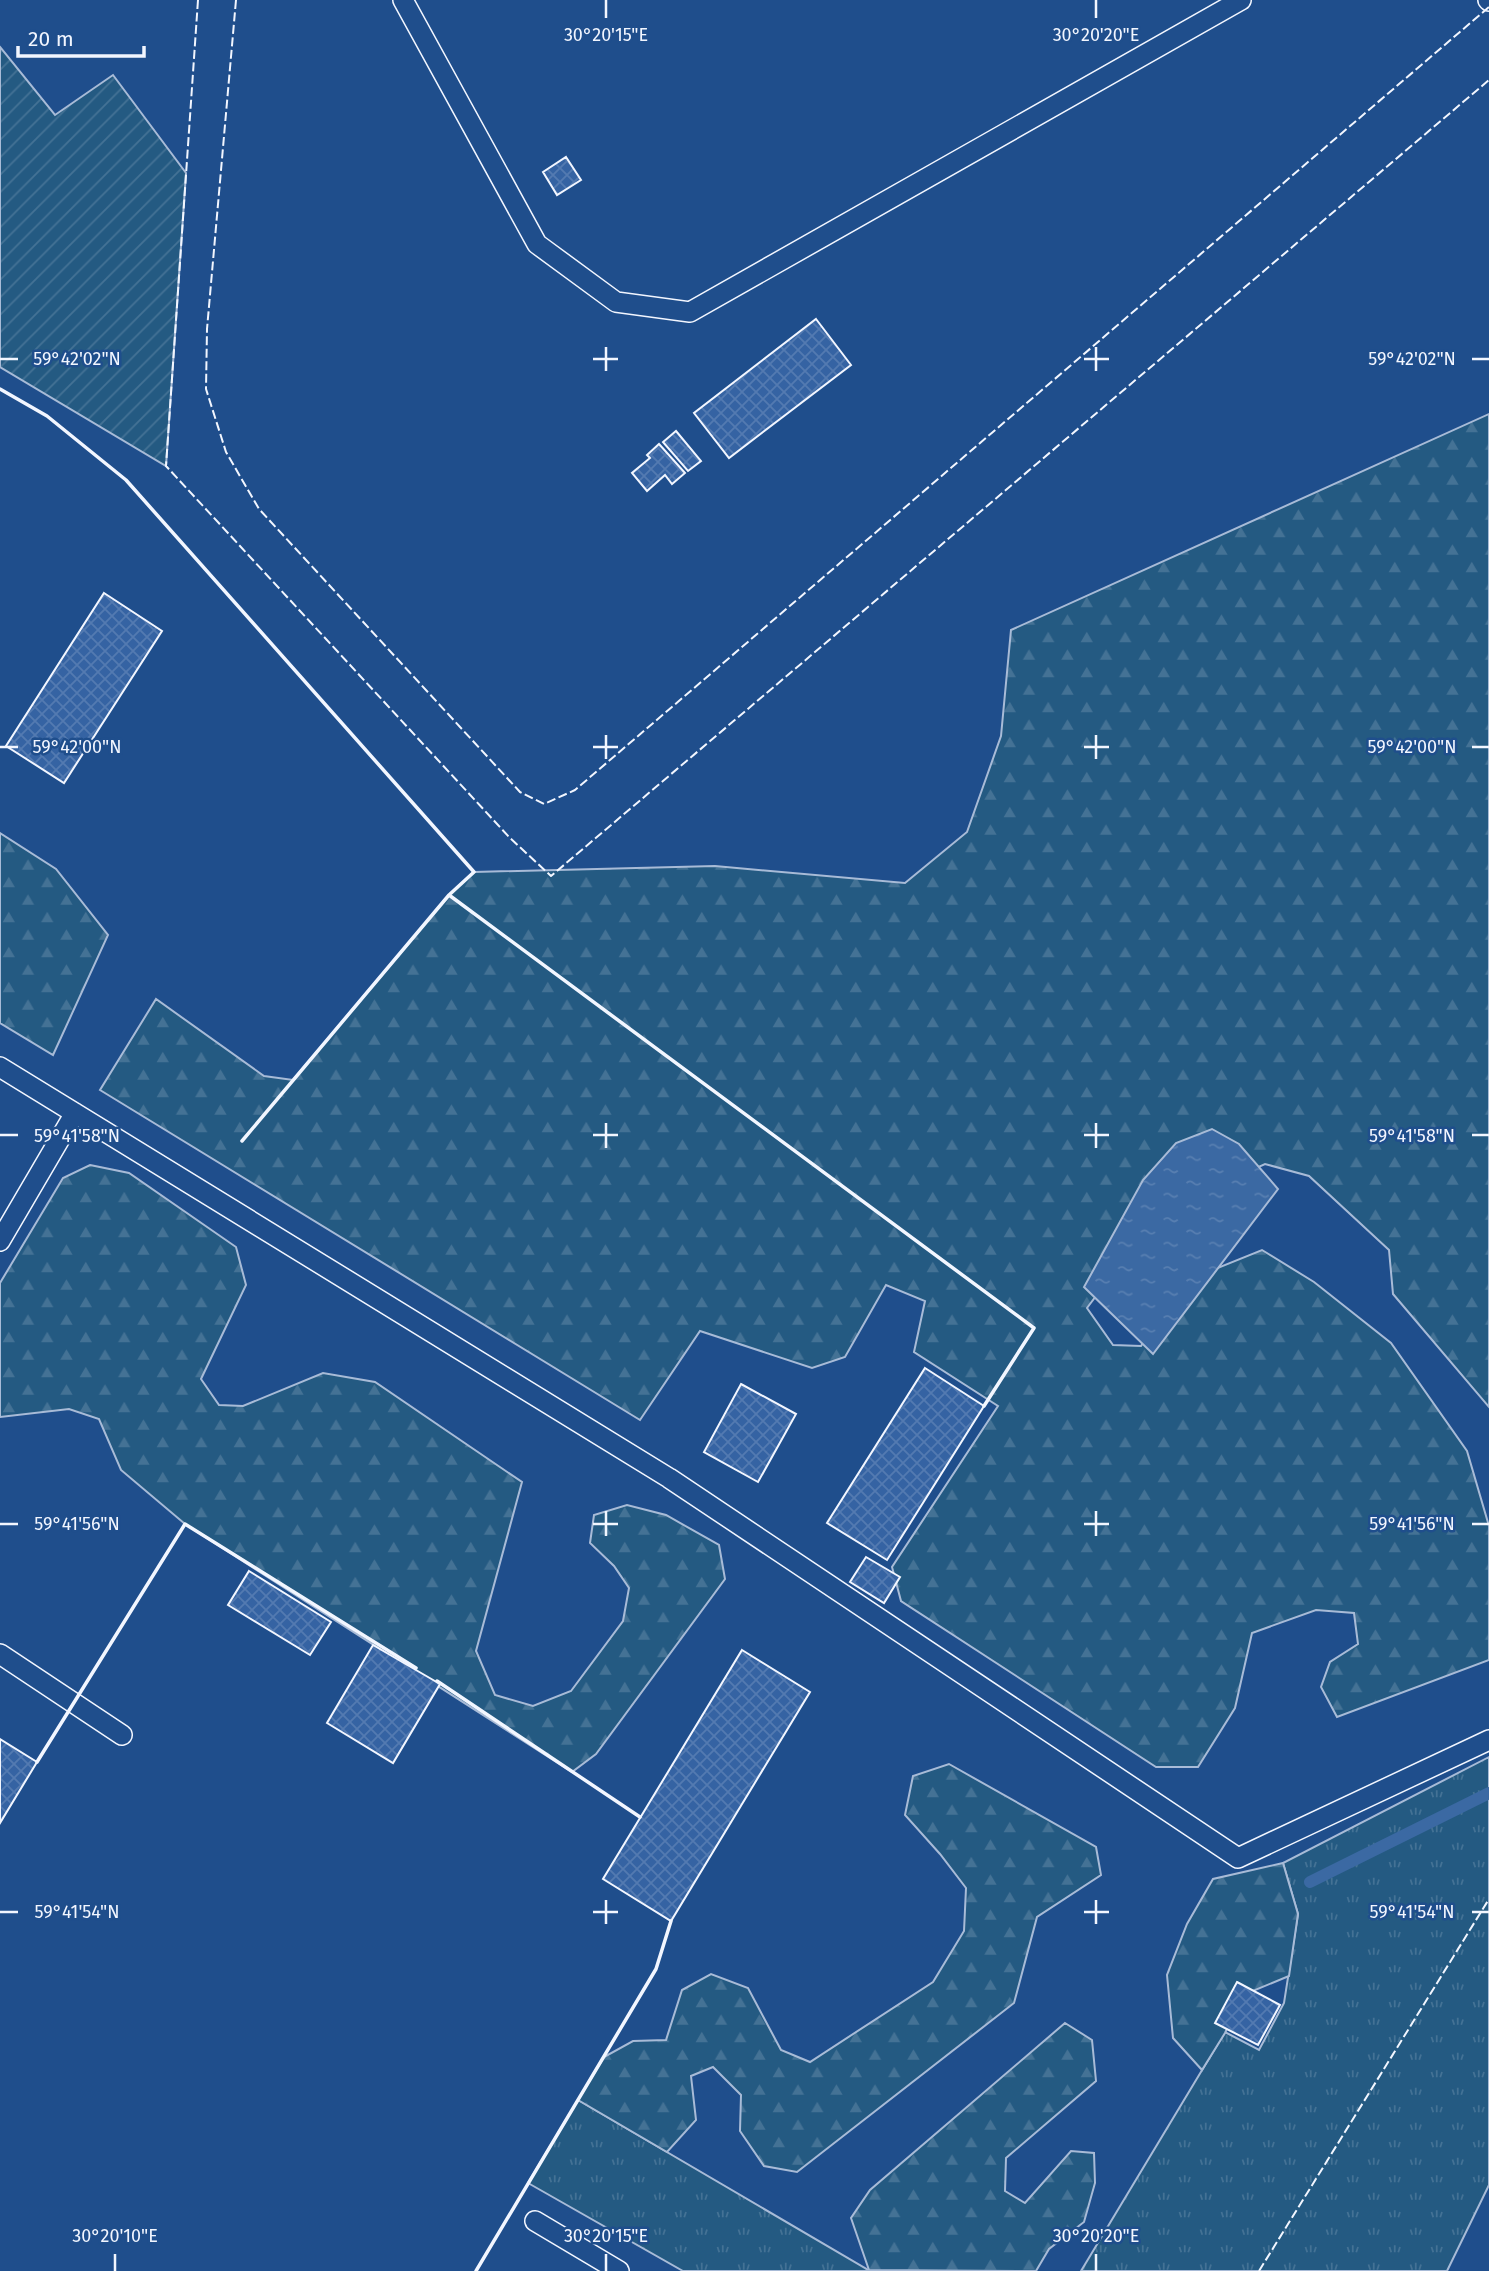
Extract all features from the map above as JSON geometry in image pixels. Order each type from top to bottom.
[{"type":"lane","points":[[403,0],[537,244],[616,302],[690,312],[1241,0]]},
{"type":"lane","points":[[0,1067],[669,1478],[1238,1858],[1489,1740]]},
{"type":"lane","points":[[0,1241],[75,1113]]},
{"type":"lane","points":[[0,1654],[122,1735]]},
{"type":"lane","points":[[536,2221],[619,2271]]},
{"type":"green space","points":[[0,47],[55,115],[113,75],[186,173],[166,466],[0,367]]},
{"type":"green space","points":[[1489,414],[1489,1407],[1393,1294],[1389,1250],[1309,1176],[1265,1164],[1160,1211],[1087,1308],[1113,1345],[1141,1346],[1183,1282],[1262,1250],[1314,1282],[1391,1343],[1467,1451],[1489,1526],[1489,1660],[1337,1717],[1321,1687],[1330,1662],[1358,1644],[1354,1613],[1316,1610],[1252,1633],[1235,1708],[1198,1767],[1156,1767],[901,1601],[892,1567],[998,1406],[914,1352],[925,1301],[886,1285],[845,1357],[812,1368],[700,1331],[640,1420],[100,1090],[156,999],[264,1076],[293,1080],[449,895],[474,872],[715,866],[905,883],[967,832],[1001,736],[1011,630]]},
{"type":"green space","points":[[0,833],[56,869],[108,935],[53,1055],[0,1023]]},
{"type":"green space","points":[[90,1165],[129,1173],[236,1247],[246,1285],[201,1379],[219,1405],[243,1406],[323,1373],[375,1382],[522,1482],[476,1651],[495,1695],[533,1706],[571,1691],[623,1621],[629,1588],[614,1566],[590,1543],[594,1515],[627,1505],[666,1515],[719,1545],[725,1579],[596,1754],[572,1772],[185,1524],[121,1470],[99,1419],[69,1409],[0,1417],[0,1283],[63,1178]]},
{"type":"green space","points":[[1489,1757],[1489,2185],[1447,2271],[1081,2271],[1225,2032],[1259,2050],[1284,2003],[1298,1914],[1283,1863]]},
{"type":"green space","points":[[949,1764],[1096,1847],[1101,1875],[1037,1917],[1014,2003],[797,2172],[764,2166],[740,2131],[741,2095],[713,2067],[691,2076],[696,2120],[667,2152],[578,2100],[604,2057],[633,2041],[666,2040],[682,1990],[711,1974],[748,1988],[781,2050],[810,2062],[933,1982],[964,1931],[966,1888],[905,1815],[913,1776]]},
{"type":"green space","points":[[1283,1863],[1298,1914],[1289,1976],[1243,1995],[1225,2033],[1202,2070],[1173,2038],[1167,1975],[1187,1924],[1213,1879]]},
{"type":"green space","points":[[1065,2023],[1092,2040],[1096,2081],[1006,2158],[1005,2191],[1025,2203],[1071,2151],[1094,2153],[1095,2183],[1084,2222],[1049,2249],[1036,2271],[869,2270],[851,2218],[870,2190]]},
{"type":"green space","points":[[578,2100],[870,2271],[683,2271],[528,2183]]},
{"type":"water","points":[[1212,1129],[1239,1144],[1278,1189],[1153,1354],[1084,1287],[1143,1180],[1176,1143]]},
{"type":"building","points":[[566,157],[581,180],[557,195],[543,172]]},
{"type":"building","points":[[816,319],[851,365],[729,458],[694,413]]},
{"type":"building","points":[[676,431],[701,461],[688,471],[663,442]]},
{"type":"building","points":[[659,444],[685,473],[672,484],[665,475],[647,491],[632,473],[650,458],[647,455]]},
{"type":"building","points":[[104,593],[162,631],[64,783],[6,746]]},
{"type":"building","points":[[925,1368],[984,1406],[887,1560],[827,1523]]},
{"type":"building","points":[[741,1384],[796,1414],[758,1482],[704,1452]]},
{"type":"building","points":[[866,1557],[900,1577],[884,1603],[850,1582]]},
{"type":"building","points":[[249,1571],[331,1622],[310,1655],[228,1605]]},
{"type":"building","points":[[373,1645],[440,1684],[393,1763],[327,1723]]},
{"type":"building","points":[[742,1650],[810,1692],[671,1921],[603,1879]]},
{"type":"building","points":[[0,1739],[37,1762],[0,1823]]},
{"type":"building","points":[[1237,1982],[1280,2005],[1258,2045],[1215,2023]]},
{"type":"waterway","points":[[1310,1882],[1489,1793]]},
{"type":"fence","points":[[198,0],[166,466],[510,838],[551,876],[1489,80]]},
{"type":"fence","points":[[236,0],[207,329],[206,389],[226,452],[259,509],[520,792],[544,804],[575,790],[1489,7]]},
{"type":"fence","points":[[1259,2271],[1489,1899]]},
{"type":"wall","points":[[0,389],[47,416],[126,480],[474,872],[449,895],[1034,1328],[984,1406]]},
{"type":"wall","points":[[242,1141],[449,895]]},
{"type":"wall","points":[[37,1762],[185,1524],[416,1668]]},
{"type":"wall","points":[[437,1681],[640,1817]]},
{"type":"wall","points":[[476,2271],[656,1969],[671,1921]]}]
